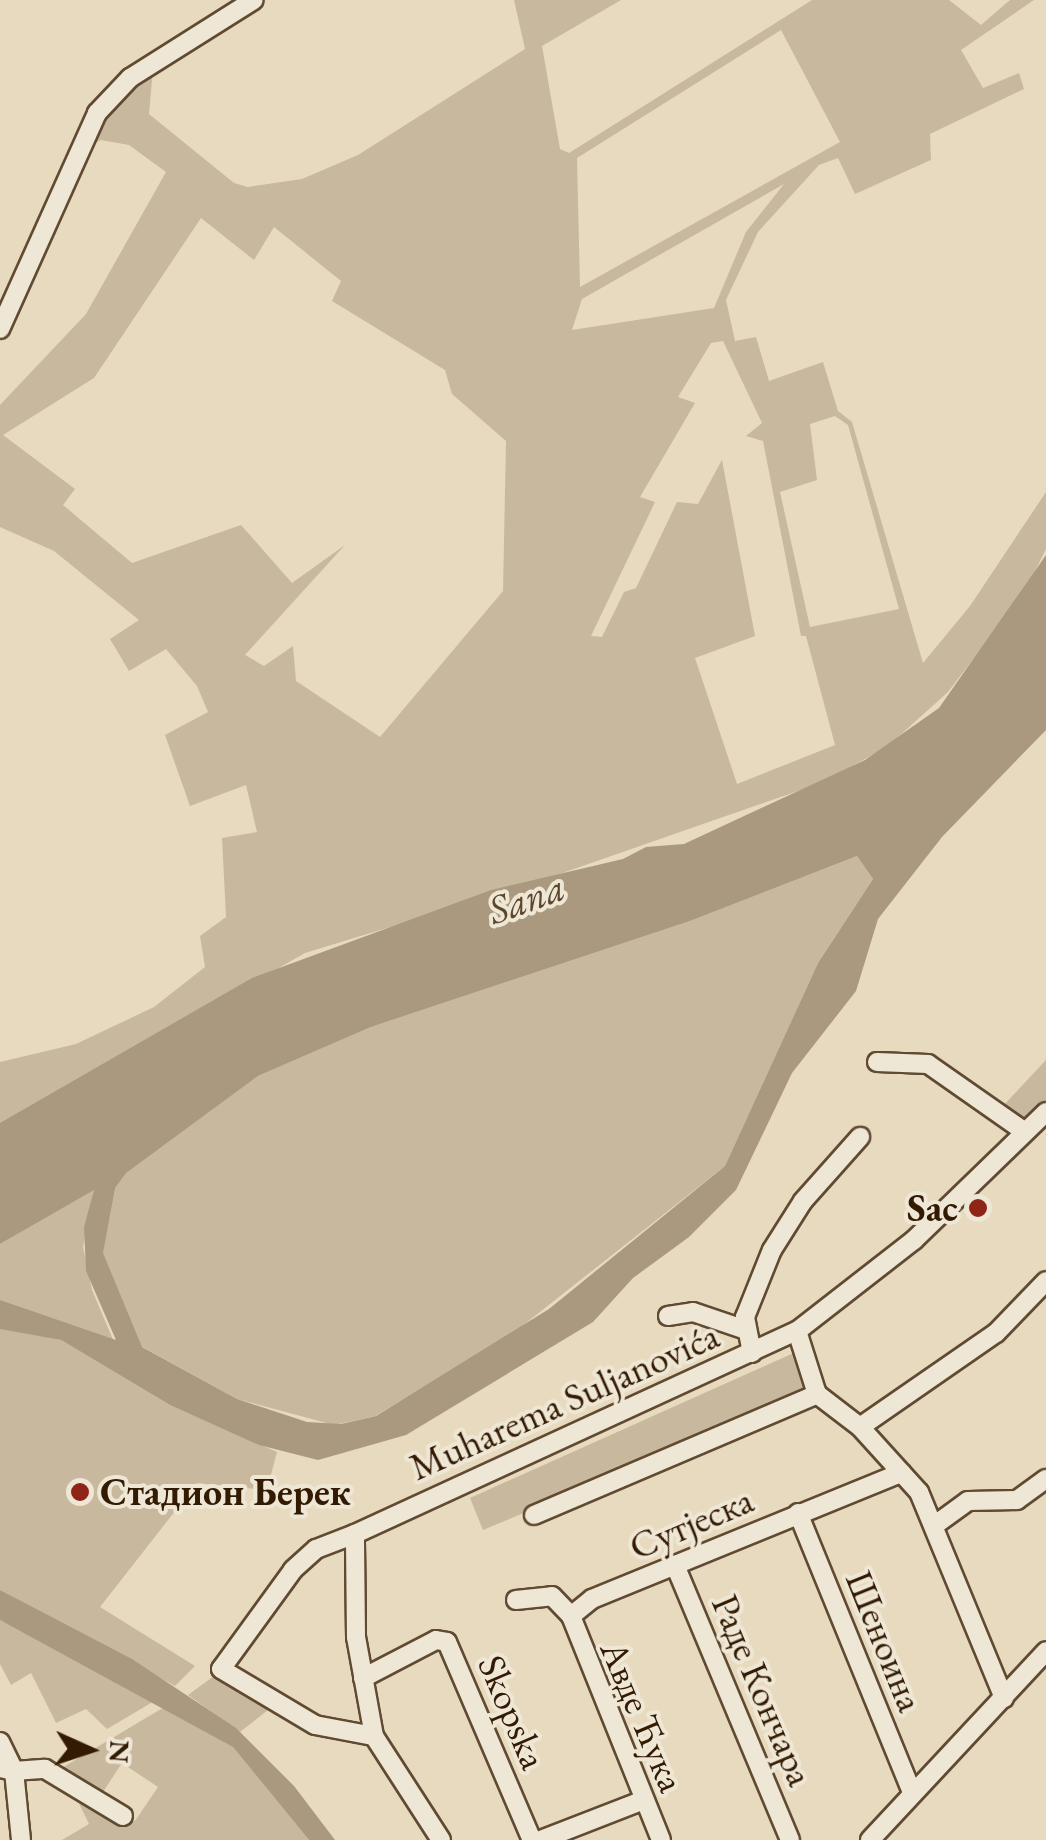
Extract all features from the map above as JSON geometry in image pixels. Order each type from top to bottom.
[{"type":"street","points":[[0,329],[96,113],[130,78],[254,0]]},
{"type":"street","points":[[876,1062],[928,1064],[1025,1132]]},
{"type":"street","name":"Muharema Suljanovića","points":[[374,1736],[315,1725],[221,1669],[293,1570],[316,1550],[796,1331],[914,1240],[1046,1112]]},
{"type":"street","points":[[752,1353],[743,1329],[786,1224],[860,1138]]},
{"type":"street","points":[[860,1427],[996,1332],[1046,1281]]},
{"type":"street","points":[[668,1316],[693,1312],[743,1329]]},
{"type":"street","points":[[796,1331],[817,1394],[860,1427],[901,1472],[935,1526],[1004,1698]]},
{"type":"street","points":[[534,1515],[817,1394]]},
{"type":"street","name":"Сутјеска","points":[[571,1616],[580,1605],[901,1472]]},
{"type":"street","points":[[935,1526],[968,1501],[1017,1500],[1046,1479]]},
{"type":"street","name":"Шеноина","points":[[798,1514],[912,1793]]},
{"type":"street","points":[[355,1534],[362,1678],[374,1736],[441,1840]]},
{"type":"street","name":"Раде Кончара","points":[[675,1564],[790,1840]]},
{"type":"street","points":[[516,1600],[552,1596],[571,1616]]},
{"type":"street","name":"Авде Ћука","points":[[571,1616],[661,1840]]},
{"type":"street","name":"Skopska","points":[[362,1678],[436,1640],[447,1642],[532,1840]]},
{"type":"street","points":[[870,1840],[1046,1651]]},
{"type":"street","points":[[0,1742],[20,1840]]},
{"type":"street","points":[[7,1770],[45,1768],[123,1816]]},
{"type":"street","points":[[540,1840],[644,1800]]},
{"type":"shaded area","points":[[514,0],[621,0],[542,46],[560,149],[569,153],[812,0],[949,0],[981,25],[1010,0],[1034,0],[961,50],[983,88],[1019,73],[1024,89],[930,134],[931,160],[855,194],[838,158],[819,165],[758,232],[726,300],[735,341],[756,337],[769,381],[823,362],[838,411],[852,422],[923,663],[970,606],[1046,492],[1046,549],[1025,591],[948,692],[887,747],[821,783],[528,885],[305,953],[0,1126],[0,1062],[76,1044],[154,1007],[205,967],[200,936],[226,917],[222,838],[257,832],[246,785],[190,806],[165,735],[208,712],[197,686],[166,649],[129,671],[110,639],[139,620],[54,551],[0,527],[0,405],[86,314],[166,172],[129,145],[101,140],[78,151],[103,107],[153,68],[149,114],[234,183],[248,187],[302,179],[358,155],[525,49]],"holes":[[[781,30],[840,142],[580,287],[577,158]],[[784,184],[746,232],[714,308],[572,330],[582,299]],[[201,218],[254,260],[274,227],[341,281],[332,301],[445,370],[452,394],[506,441],[503,591],[380,737],[296,681],[293,646],[264,666],[245,655],[345,545],[292,583],[241,525],[132,563],[63,505],[75,489],[3,435],[94,378]],[[723,341],[762,423],[746,436],[763,441],[801,636],[806,636],[835,745],[737,784],[695,658],[755,636],[722,460],[698,504],[677,502],[636,588],[624,592],[602,637],[591,636],[655,502],[640,497],[695,403],[678,397],[711,343]],[[835,416],[848,425],[899,609],[810,627],[780,492],[817,480],[810,424]]]},
{"type":"shaded area","points":[[857,856],[873,879],[818,963],[725,1166],[512,1334],[375,1416],[334,1425],[237,1399],[130,1340],[94,1240],[104,1201],[125,1173],[258,1076],[371,1027],[690,921]]},
{"type":"shaded area","points":[[1046,1060],[1046,1103],[1021,1121],[1003,1106]]},
{"type":"shaded area","points":[[94,1189],[83,1247],[92,1290],[114,1342],[0,1300],[0,1244]]},
{"type":"shaded area","points":[[0,1329],[61,1340],[170,1405],[277,1452],[267,1490],[197,1483],[100,1607],[195,1666],[175,1686],[0,1590]]},
{"type":"shaded area","points":[[798,1351],[808,1395],[483,1530],[470,1498]]},
{"type":"shaded area","points":[[0,1620],[156,1700],[107,1729],[86,1709],[56,1723],[31,1673],[11,1685],[0,1664]]},
{"type":"shaded area","points":[[214,1676],[268,1710],[240,1732],[188,1695]]},
{"type":"shaded area","points":[[166,1706],[233,1747],[309,1840],[62,1840],[89,1824],[72,1789],[135,1821],[158,1787],[122,1763],[99,1798],[62,1768]]},
{"type":"water","name":"Sana","points":[[1046,555],[1046,730],[942,837],[878,919],[856,991],[792,1073],[736,1190],[689,1237],[633,1278],[593,1322],[406,1435],[318,1460],[259,1445],[170,1405],[61,1340],[0,1329],[0,1300],[116,1340],[86,1271],[84,1227],[94,1190],[0,1244],[0,1123],[252,978],[491,890],[623,859],[646,847],[684,844],[865,760],[939,708]],"holes":[[[857,856],[873,879],[818,963],[725,1166],[549,1309],[376,1416],[341,1424],[307,1422],[237,1399],[142,1347],[103,1253],[115,1188],[126,1173],[258,1076],[371,1027],[690,921]]]},
{"type":"water","points":[[0,1590],[132,1659],[236,1728],[294,1786],[335,1840],[309,1840],[233,1747],[0,1620]]},
{"type":"place","name":"Sac","points":[[978,1208]]},
{"type":"place","name":"Стадион Берек","points":[[80,1492]]}]
